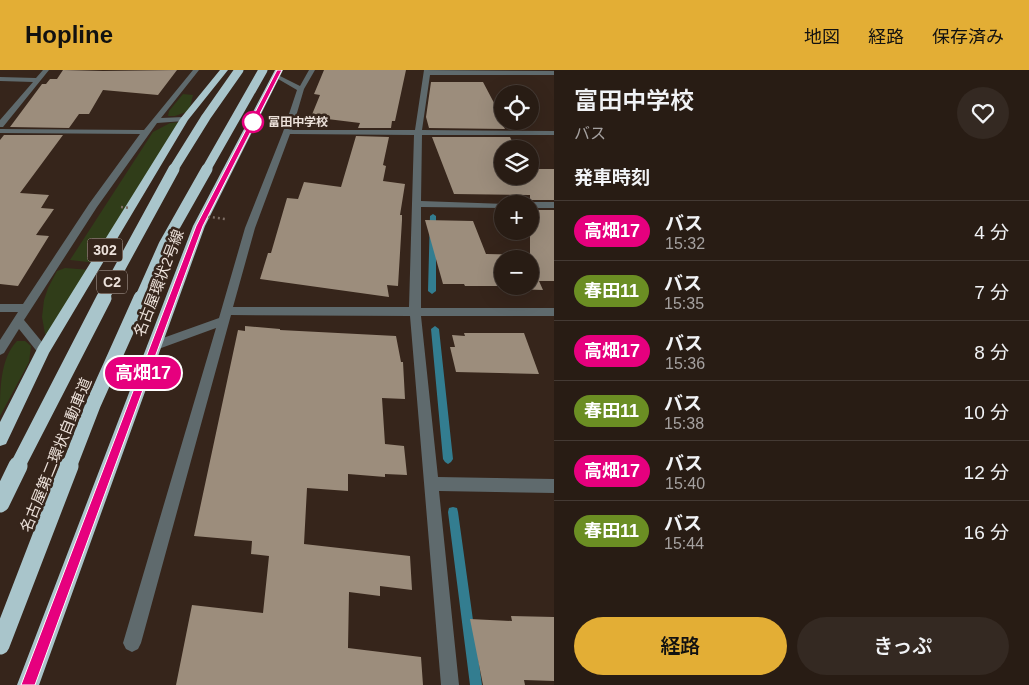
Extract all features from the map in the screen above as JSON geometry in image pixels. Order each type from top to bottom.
[{"type":"highway","name":"302","points":[[0,439],[43,351],[184,119],[224,70]]},
{"type":"highway","name":"名古屋第二環状自動車道","points":[[0,503],[32,434],[159,195],[239,70]]},
{"type":"highway","name":"名古屋第二環状自動車道","points":[[0,645],[93,405],[164,245],[273,72]]},
{"type":"highway","name":"名古屋環状2号線","points":[[28,685],[199,226],[273,72]]},
{"type":"street","points":[[0,125],[46,70]]},
{"type":"street","points":[[0,350],[24,308],[145,132],[196,70]]},
{"type":"street","points":[[132,643],[250,228],[287,132],[301,89],[312,70]]},
{"type":"street","points":[[450,685],[414,311],[418,133],[426,71],[554,74]]},
{"type":"street","points":[[273,72],[301,89]]},
{"type":"street","points":[[0,79],[38,80]]},
{"type":"street","points":[[154,121],[184,119]]},
{"type":"street","points":[[0,131],[145,132]]},
{"type":"street","points":[[287,132],[554,133]]},
{"type":"street","points":[[417,204],[494,205]]},
{"type":"street","points":[[539,205],[554,205]]},
{"type":"street","points":[[0,308],[24,308]]},
{"type":"street","points":[[153,346],[224,316],[414,311],[554,312]]},
{"type":"street","points":[[18,320],[43,351]]},
{"type":"street","points":[[432,484],[554,486]]},
{"type":"green space","points":[[183,94],[193,95],[189,111],[175,116],[168,116],[169,111]]},
{"type":"green space","points":[[181,122],[97,263],[70,260],[153,132],[170,123]]},
{"type":"green space","points":[[65,268],[91,270],[54,335],[45,334],[42,317],[44,300],[57,271]]},
{"type":"green space","points":[[17,341],[25,341],[31,346],[29,362],[0,416],[4,366],[11,348]]},
{"type":"building","points":[[63,70],[177,70],[158,95],[103,90],[89,114],[79,114],[69,128],[10,127],[42,84],[46,84],[50,79],[57,79]]},
{"type":"building","points":[[324,70],[406,70],[395,121],[392,121],[391,128],[358,128],[360,123],[311,117],[320,95],[314,94]]},
{"type":"building","points":[[431,82],[483,82],[494,103],[494,129],[429,128],[426,117]]},
{"type":"building","points":[[4,135],[63,135],[20,193],[49,195],[41,208],[54,209],[36,235],[49,236],[18,286],[0,284],[0,140]]},
{"type":"building","points":[[356,136],[389,137],[383,165],[386,166],[383,181],[405,184],[400,215],[402,215],[402,220],[398,286],[387,285],[389,297],[260,279],[268,253],[271,253],[287,198],[298,199],[304,182],[341,187]]},
{"type":"building","points":[[432,137],[510,137],[512,140],[494,140],[494,185],[539,185],[539,169],[554,169],[554,200],[539,200],[539,195],[454,194]]},
{"type":"building","points":[[539,210],[554,210],[554,281],[539,281],[539,250],[530,250],[530,240],[539,240]]},
{"type":"building","points":[[425,220],[473,221],[486,254],[494,254],[494,286],[443,284]]},
{"type":"building","points":[[539,281],[543,290],[539,290]]},
{"type":"building","points":[[245,326],[280,330],[396,336],[401,362],[403,362],[405,399],[382,398],[385,444],[404,446],[407,475],[385,474],[385,477],[348,474],[348,491],[307,488],[304,544],[410,556],[412,590],[380,586],[380,596],[349,592],[348,648],[421,657],[423,685],[176,685],[192,605],[263,613],[269,556],[251,554],[252,541],[194,536],[238,330],[245,331]]},
{"type":"building","points":[[464,333],[524,333],[539,374],[456,372],[450,347],[455,347],[452,335],[465,336]]},
{"type":"building","points":[[511,616],[554,617],[554,681],[524,680],[525,685],[483,685],[470,619],[512,621]]},
{"type":"waterway","points":[[432,291],[433,216]]},
{"type":"waterway","points":[[435,329],[448,459]]},
{"type":"waterway","points":[[453,512],[476,685]]},
{"type":"bus line","name":"高畑17","points":[[28,685],[199,226],[279,70]]},
{"type":"place","name":"富田中学校","points":[[253,122]]}]
